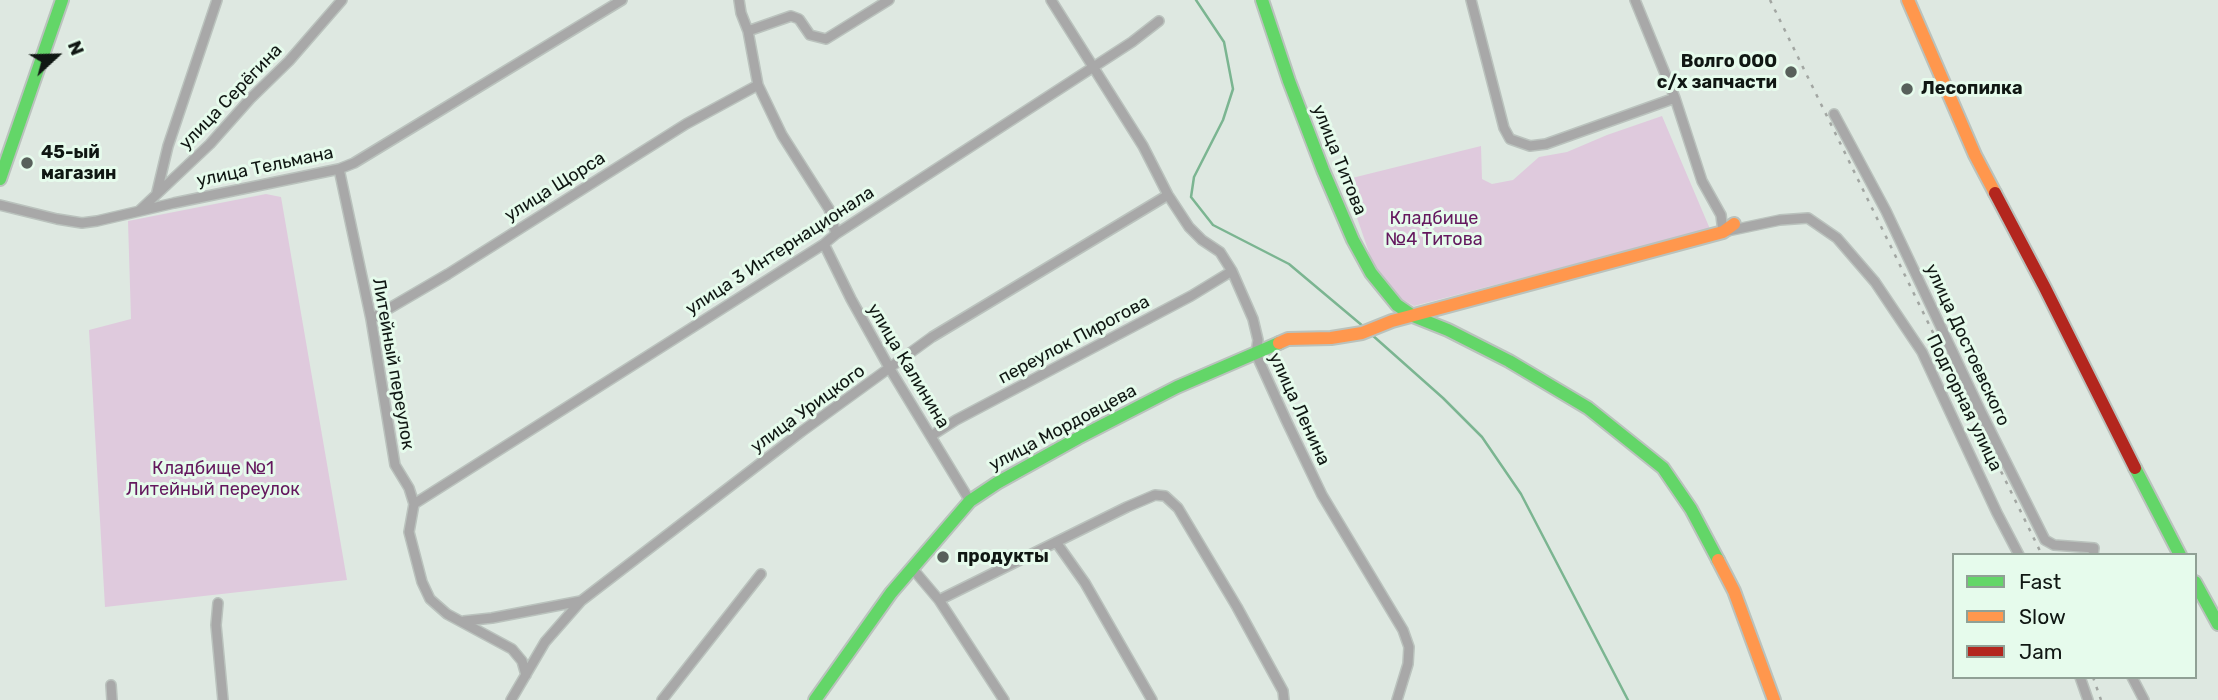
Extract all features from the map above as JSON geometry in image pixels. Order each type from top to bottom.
[{"type":"street","points":[[0,179],[61,0]]},
{"type":"street","points":[[156,195],[168,146],[217,0]]},
{"type":"street","name":"улица Серёгина","points":[[138,211],[210,144],[289,61],[342,0]]},
{"type":"street","points":[[738,0],[748,31],[758,85],[782,135],[829,209],[836,234]]},
{"type":"street","points":[[748,31],[792,16],[799,19],[810,35],[826,39],[889,0]]},
{"type":"street","name":"улица Ленина","points":[[1051,0],[1143,146],[1168,195],[1189,227],[1220,252],[1232,271],[1253,318],[1258,340],[1256,354],[1322,495],[1403,630],[1409,647],[1408,664],[1397,700]]},
{"type":"street","name":"улица Титова","points":[[1262,0],[1289,81],[1353,240],[1371,273],[1397,305],[1413,316],[1448,330],[1509,361],[1588,408],[1663,468],[1691,509],[1734,591],[1774,700]]},
{"type":"street","points":[[1471,0],[1504,128],[1510,139],[1531,146],[1546,145],[1675,98]]},
{"type":"street","points":[[1635,0],[1675,98],[1702,181],[1721,215],[1723,232]]},
{"type":"street","points":[[1908,0],[1975,155],[2179,553]]},
{"type":"street","name":"улица Тельмана","points":[[0,205],[82,223],[339,169],[375,150],[620,1]]},
{"type":"street","name":"улица 3 Интернационала","points":[[414,503],[824,244],[1132,42],[1159,21]]},
{"type":"street","name":"улица Щорса","points":[[371,319],[448,274],[686,124],[758,85]]},
{"type":"street","name":"улица Достоевского","points":[[1834,114],[1886,211],[2045,540],[2054,545],[2094,548],[2093,553]]},
{"type":"street","name":"Литейный переулок","points":[[339,169],[371,319],[395,465],[410,488],[414,503]]},
{"type":"street","name":"улица Урицкого","points":[[511,700],[545,642],[581,601],[801,432],[933,337],[1168,195]]},
{"type":"street","name":"Подгорная улица","points":[[1413,316],[1723,232],[1780,220],[1808,218],[1837,238],[1875,282],[1922,352],[2018,553]]},
{"type":"street","name":"Подгорная улица","points":[[1723,232],[1734,224]]},
{"type":"street","name":"улица Калинина","points":[[824,244],[890,369],[970,501]]},
{"type":"street","name":"переулок Пирогова","points":[[931,436],[956,420],[1191,296],[1232,271]]},
{"type":"street","points":[[1386,323],[1397,313],[1397,305]]},
{"type":"street","name":"улица Мордовцева","points":[[815,700],[891,593],[970,501],[997,483],[1177,387],[1288,339],[1331,338],[1362,333],[1413,316]]},
{"type":"street","points":[[939,600],[1154,495],[1165,496],[1178,508],[1237,607],[1283,691],[1284,700]]},
{"type":"street","points":[[414,503],[409,532],[422,582],[430,599],[447,614],[512,649],[522,662],[526,675]]},
{"type":"street","points":[[1056,542],[1085,583],[1152,700]]},
{"type":"street","points":[[912,568],[939,600],[1004,700]]},
{"type":"street","points":[[662,700],[761,574]]},
{"type":"street","points":[[2197,586],[2218,624]]},
{"type":"street","points":[[462,621],[581,601]]},
{"type":"street","points":[[218,603],[216,625],[223,700]]},
{"type":"street","points":[[2081,679],[2088,700]]},
{"type":"street","points":[[2133,679],[2144,700]]},
{"type":"street","points":[[111,685],[112,700]]},
{"type":"green space","name":"Кладбище №4 Титова","points":[[1662,116],[1710,229],[1414,306],[1393,294],[1374,267],[1344,180],[1481,146],[1482,179],[1492,184],[1513,180],[1539,157],[1567,152]]},
{"type":"green space","name":"Кладбище №1 Литейный переулок","points":[[266,194],[281,197],[347,580],[105,607],[89,330],[131,319],[128,221]]},
{"type":"waterway","points":[[1196,0],[1224,42],[1233,89],[1223,120],[1194,177],[1191,197],[1213,225],[1289,264],[1364,327]]},
{"type":"waterway","points":[[1371,334],[1482,437],[1521,494],[1628,700]]},
{"type":"railway","points":[[1770,0],[2041,553]]},
{"type":"railway","points":[[2094,679],[2101,700]]},
{"type":"traffic: fast","points":[[0,179],[62,0]]},
{"type":"traffic: fast","points":[[1262,0],[1289,81],[1353,240],[1371,273],[1397,305],[1413,316],[1448,330],[1509,361],[1588,408],[1663,468],[1691,509],[1718,560]]},
{"type":"traffic: fast","points":[[815,700],[891,593],[970,501],[1078,438],[1177,387],[1279,343]]},
{"type":"traffic: fast","points":[[2135,468],[2179,553]]},
{"type":"traffic: fast","points":[[2197,586],[2218,624]]},
{"type":"traffic: slow","points":[[1908,0],[1975,155],[1995,193]]},
{"type":"traffic: slow","points":[[1279,343],[1288,339],[1331,338],[1362,333],[1392,321],[1723,232],[1734,224]]},
{"type":"traffic: slow","points":[[1718,560],[1734,591],[1774,700]]},
{"type":"traffic: jam","points":[[1995,193],[2135,468]]},
{"type":"place","name":"Волго ООО с/х запчасти","points":[[1791,72]]},
{"type":"place","name":"Лесопилка","points":[[1907,89]]},
{"type":"place","name":"45-ый магазин","points":[[27,163]]},
{"type":"place","name":"продукты","points":[[943,557]]}]
